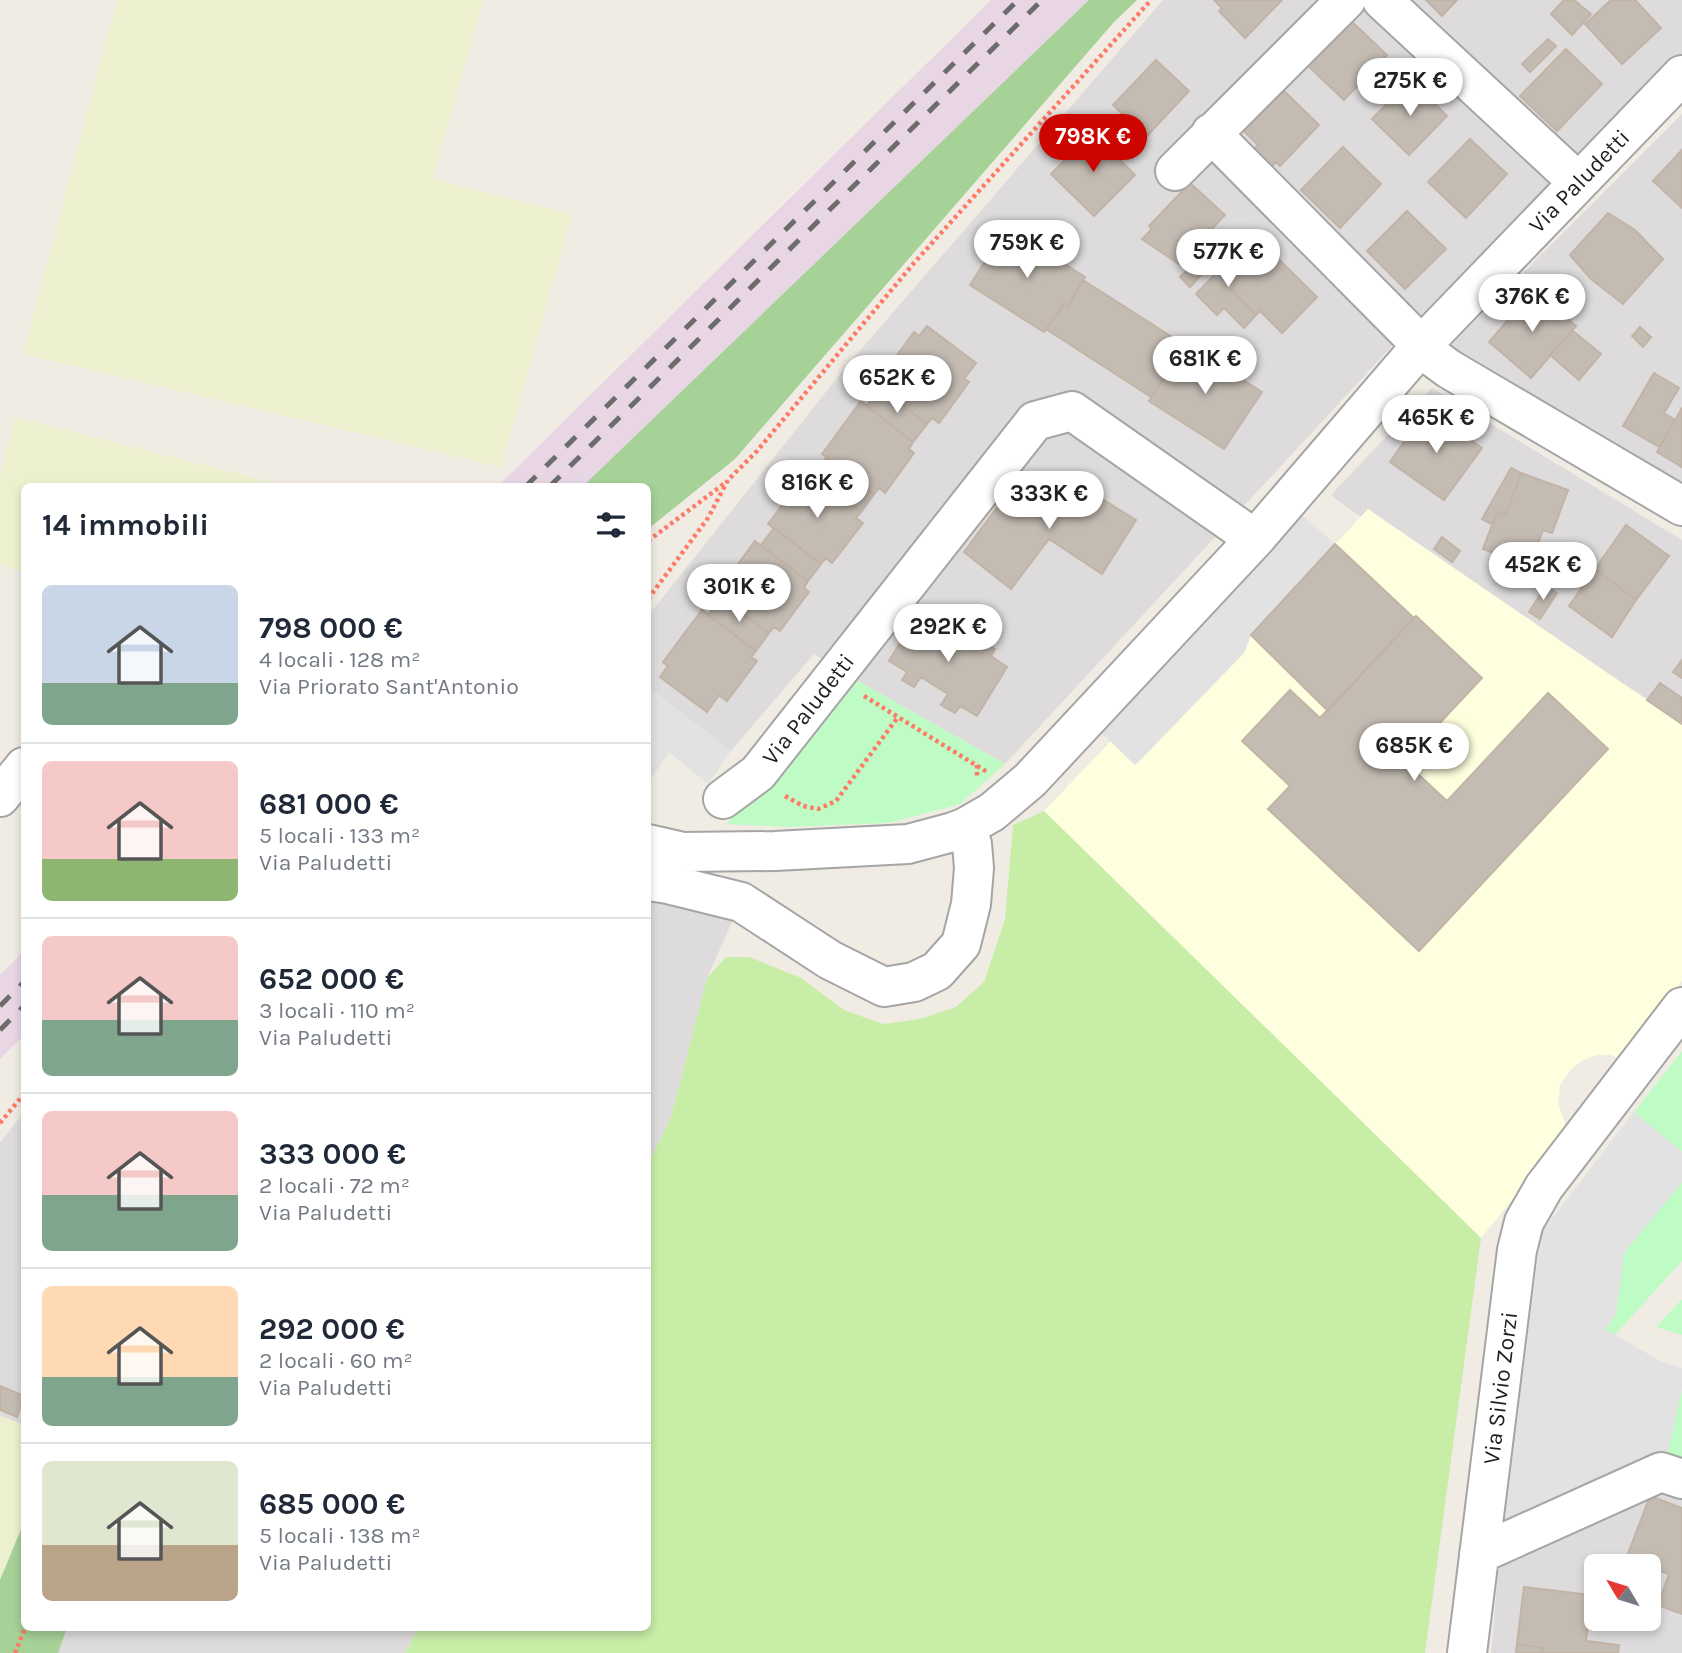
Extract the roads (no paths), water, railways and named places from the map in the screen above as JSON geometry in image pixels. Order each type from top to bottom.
[{"type":"street","points":[[1175,171],[1346,0]]},
{"type":"street","points":[[1382,0],[1578,182]]},
{"type":"street","name":"Via Paludetti","points":[[651,845],[683,852],[895,845],[966,827],[992,812],[1030,780],[1255,539],[1421,346],[1682,75]]},
{"type":"street","points":[[1212,133],[1421,346],[1449,369],[1682,506]]},
{"type":"street","name":"Via Paludetti","points":[[723,799],[758,773],[1035,421],[1072,411],[1255,539]]},
{"type":"street","points":[[0,797],[21,771]]},
{"type":"street","points":[[651,881],[741,902],[830,960],[884,987],[894,986],[914,982],[937,971],[961,944],[971,904],[974,868],[972,844],[966,827]]},
{"type":"street","name":"Via Silvio Zorzi","points":[[1466,1653],[1517,1250],[1524,1222],[1544,1187],[1682,1007]]},
{"type":"street","points":[[1479,1554],[1661,1472],[1682,1479]]},
{"type":"railway","points":[[529,483],[1018,0]]},
{"type":"railway","points":[[553,483],[1042,0]]},
{"type":"railway","points":[[0,1006],[21,985]]},
{"type":"railway","points":[[0,1030],[21,1009]]}]
